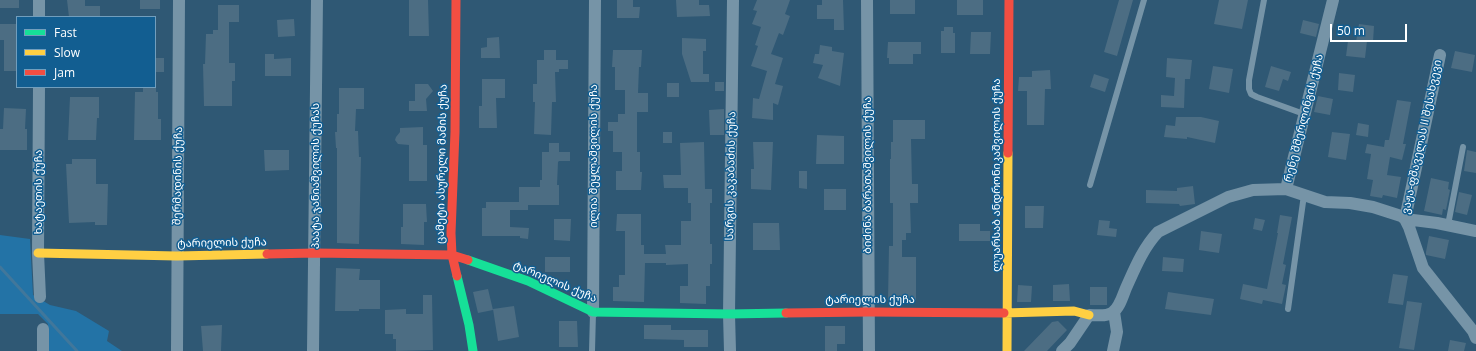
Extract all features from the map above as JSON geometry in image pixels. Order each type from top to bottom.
[{"type":"street","points":[[39,0],[39,16]]},
{"type":"street","name":"შერმადინის ქუჩა","points":[[177,351],[179,0]]},
{"type":"street","name":"პაატა ჯანიაშვილის ქუჩას","points":[[313,351],[317,0]]},
{"type":"street","name":"ცამეტი ასურელი მამის ქუჩა","points":[[456,0],[455,132],[451,208],[452,255],[469,324],[473,351]]},
{"type":"street","name":"ილია შეყლაშვილის ქუჩა","points":[[593,312],[595,0]]},
{"type":"street","name":"სარგის კაკაბაძის ქუჩა","points":[[730,351],[729,314],[733,0]]},
{"type":"street","name":"ბიძინა ბარათაშვილის ქუჩა","points":[[867,0],[869,351]]},
{"type":"street","name":"ლუარსაბ ანდრონიკაშვილის ქუჩა","points":[[1007,351],[1009,0]]},
{"type":"street","name":"რენე შმერლინგის ქუჩა","points":[[1286,189],[1333,0]]},
{"type":"street","name":"ვაჟა-ფშაველას II შესახვევი","points":[[1405,219],[1440,55]]},
{"type":"street","name":"ხატაეთის ქუჩა","points":[[39,88],[38,254],[40,297]]},
{"type":"street","points":[[1062,351],[1070,343],[1089,315],[1108,315],[1114,312],[1140,258],[1150,240],[1158,232],[1228,197],[1253,190],[1286,189],[1325,202],[1350,203],[1373,207],[1401,216],[1405,219],[1448,225],[1476,231]]},
{"type":"street","points":[[1405,219],[1423,268],[1473,331],[1476,338]]},
{"type":"street","name":"ტარიელის ქუჩა","points":[[38,254],[177,256],[315,253],[452,255],[528,281],[593,312],[729,314],[869,312],[1008,313],[1074,311],[1089,315]]},
{"type":"street","points":[[1113,351],[1117,332],[1114,312]]},
{"type":"street","points":[[43,329],[43,351]]},
{"type":"lane","points":[[1090,185],[1144,0]]},
{"type":"lane","points":[[1264,0],[1249,80],[1249,89],[1251,94],[1257,97],[1304,114]]},
{"type":"lane","points":[[1448,225],[1463,147]]},
{"type":"lane","points":[[1288,309],[1304,195]]},
{"type":"lane","points":[[592,351],[593,312]]},
{"type":"shaded area","points":[[0,235],[30,239],[33,295],[50,305],[76,311],[109,331],[107,341],[122,351],[48,351],[48,324],[38,314],[0,314]]},
{"type":"building","points":[[0,0],[19,0],[19,8],[0,8]]},
{"type":"building","points":[[67,0],[85,0],[85,6],[100,6],[100,16],[69,16]]},
{"type":"building","points":[[140,0],[160,0],[160,9],[140,9]]},
{"type":"building","points":[[409,0],[428,0],[429,36],[409,36]]},
{"type":"building","points":[[617,0],[633,0],[633,7],[640,7],[639,18],[617,18]]},
{"type":"building","points":[[676,0],[699,0],[699,5],[709,5],[710,16],[677,17]]},
{"type":"building","points":[[757,0],[790,0],[785,14],[790,16],[783,35],[779,33],[771,54],[783,58],[775,84],[783,86],[778,105],[773,103],[773,120],[752,118],[753,98],[759,99],[767,71],[751,66],[758,46],[755,45],[761,27],[752,24],[757,11],[753,10]]},
{"type":"building","points":[[822,0],[843,0],[844,30],[834,30],[834,19],[817,19],[817,5],[822,5]]},
{"type":"building","points":[[890,0],[915,0],[915,14],[890,14]]},
{"type":"building","points":[[957,0],[983,0],[983,15],[957,15]]},
{"type":"building","points":[[1119,0],[1133,0],[1117,56],[1104,52]]},
{"type":"building","points":[[1219,0],[1248,0],[1242,29],[1214,24]]},
{"type":"building","points":[[218,5],[239,5],[239,22],[229,22],[229,63],[235,63],[235,81],[232,81],[232,106],[204,106],[203,64],[205,64],[206,34],[213,34],[213,30],[218,30]]},
{"type":"building","points":[[294,19],[295,36],[278,37],[277,20]]},
{"type":"building","points":[[1303,20],[1319,24],[1316,37],[1300,33]]},
{"type":"building","points":[[0,24],[16,24],[16,71],[4,71],[4,40],[0,40]]},
{"type":"building","points":[[1359,24],[1374,26],[1373,42],[1367,41],[1365,58],[1346,56],[1348,41],[1356,42]]},
{"type":"building","points":[[944,27],[953,27],[953,33],[955,33],[955,53],[941,53],[941,31],[944,31]]},
{"type":"building","points":[[971,32],[991,32],[990,54],[970,54]]},
{"type":"building","points":[[499,37],[500,58],[481,58],[481,48],[487,47],[487,38]]},
{"type":"building","points":[[682,38],[706,39],[706,51],[703,51],[703,74],[709,74],[709,82],[691,82],[682,54]]},
{"type":"building","points":[[888,42],[921,42],[921,54],[913,54],[913,64],[889,64],[889,58],[887,58]]},
{"type":"building","points":[[820,45],[832,47],[832,51],[844,53],[840,86],[818,78],[823,65],[813,63],[815,54],[819,54]]},
{"type":"building","points":[[544,50],[556,50],[556,60],[568,60],[568,69],[559,69],[559,72],[555,72],[556,102],[552,102],[551,135],[534,134],[535,102],[533,102],[533,84],[537,84],[537,60],[544,60]]},
{"type":"building","points":[[613,50],[642,50],[641,67],[639,67],[638,93],[648,93],[648,112],[637,112],[637,152],[640,152],[640,172],[642,172],[641,190],[616,190],[616,171],[622,171],[622,152],[613,152],[613,131],[608,131],[608,122],[618,122],[618,114],[625,114],[625,90],[615,90],[615,67],[612,67]]},
{"type":"building","points":[[1455,51],[1475,55],[1472,72],[1451,68]]},
{"type":"building","points":[[265,54],[274,54],[274,59],[291,58],[291,76],[265,76]]},
{"type":"building","points":[[156,58],[164,58],[164,72],[156,72]]},
{"type":"building","points":[[1167,58],[1192,60],[1190,79],[1185,79],[1184,108],[1161,107],[1161,95],[1174,96],[1175,78],[1166,77]]},
{"type":"building","points":[[1213,66],[1233,69],[1229,93],[1209,89]]},
{"type":"building","points":[[1271,66],[1291,72],[1288,81],[1283,79],[1279,91],[1265,87]]},
{"type":"building","points":[[1050,70],[1051,89],[1045,89],[1044,125],[1027,125],[1027,91],[1018,91],[1019,77],[1032,77],[1032,71]]},
{"type":"building","points":[[1339,73],[1355,75],[1353,92],[1338,90]]},
{"type":"building","points":[[1094,74],[1109,79],[1105,92],[1090,87]]},
{"type":"building","points":[[482,79],[505,79],[505,98],[496,98],[497,128],[479,128],[479,106],[482,106]]},
{"type":"building","points":[[715,82],[724,82],[724,91],[715,91]]},
{"type":"building","points":[[667,83],[679,83],[679,97],[667,97]]},
{"type":"building","points":[[415,84],[428,84],[433,91],[426,99],[427,111],[409,111],[409,101],[415,101]]},
{"type":"building","points":[[143,88],[156,88],[156,92],[158,92],[158,119],[161,119],[161,140],[134,140],[135,92],[143,92]]},
{"type":"building","points":[[339,88],[364,88],[364,109],[356,109],[355,131],[358,131],[359,157],[361,157],[359,244],[337,243],[337,148],[335,132],[337,132],[337,114],[339,114]]},
{"type":"building","points":[[1318,96],[1333,99],[1330,115],[1314,112]]},
{"type":"building","points":[[70,97],[99,97],[99,118],[97,118],[96,140],[68,140]]},
{"type":"building","points":[[1397,100],[1411,102],[1403,144],[1406,144],[1402,160],[1390,157],[1387,175],[1401,177],[1397,198],[1383,195],[1382,198],[1370,196],[1373,180],[1367,179],[1371,154],[1365,153],[1367,144],[1384,147],[1385,140],[1389,140]]},
{"type":"building","points":[[4,108],[26,109],[25,129],[27,129],[27,150],[0,150],[0,129],[3,129]]},
{"type":"building","points":[[724,109],[724,135],[710,135],[709,110]]},
{"type":"building","points":[[1176,117],[1201,117],[1219,121],[1215,143],[1187,137],[1187,139],[1164,137],[1166,125],[1175,126]]},
{"type":"building","points":[[893,120],[925,120],[925,139],[911,139],[912,184],[918,184],[918,203],[910,203],[911,233],[906,233],[906,240],[902,240],[902,257],[916,257],[916,300],[888,300],[889,246],[893,246],[893,203],[890,203],[890,159],[891,142],[893,142]]},
{"type":"building","points":[[1358,123],[1369,125],[1368,137],[1356,135]]},
{"type":"building","points":[[423,127],[423,145],[427,145],[427,181],[409,181],[409,145],[398,144],[395,140],[400,132],[400,128]]},
{"type":"building","points":[[663,132],[672,132],[672,143],[663,143]]},
{"type":"building","points":[[1332,132],[1350,134],[1346,160],[1328,157]]},
{"type":"building","points":[[817,135],[844,136],[844,164],[816,164]]},
{"type":"building","points":[[704,142],[705,189],[712,189],[712,203],[710,203],[710,244],[712,244],[712,264],[710,264],[710,286],[706,286],[706,304],[680,303],[680,286],[688,286],[688,264],[666,265],[666,263],[645,263],[644,302],[613,301],[613,287],[619,287],[619,275],[625,275],[625,231],[616,231],[617,214],[641,214],[641,245],[644,245],[644,254],[666,254],[665,245],[681,245],[681,221],[691,221],[691,203],[688,203],[688,188],[664,188],[663,175],[681,175],[680,143]]},
{"type":"building","points":[[753,142],[773,142],[771,190],[751,189],[751,169],[754,169]]},
{"type":"building","points":[[549,143],[559,143],[559,152],[570,152],[570,161],[558,162],[557,185],[559,185],[559,205],[528,205],[528,210],[510,210],[510,227],[529,228],[528,239],[520,238],[520,236],[482,236],[482,208],[486,208],[486,202],[519,202],[519,187],[540,187],[540,180],[542,180],[542,152],[549,152]]},
{"type":"building","points":[[264,150],[289,150],[289,170],[265,171]]},
{"type":"building","points":[[1467,150],[1476,152],[1476,173],[1464,171]]},
{"type":"building","points":[[72,159],[96,159],[96,184],[108,184],[107,225],[95,225],[95,222],[69,223],[66,164],[72,164]]},
{"type":"building","points":[[799,171],[807,171],[807,189],[799,188]]},
{"type":"building","points":[[1431,178],[1449,182],[1448,189],[1450,190],[1446,210],[1443,209],[1442,215],[1424,211]]},
{"type":"building","points":[[1193,186],[1195,204],[1180,206],[1179,204],[1146,203],[1146,190],[1177,191],[1177,188]]},
{"type":"building","points":[[824,189],[846,189],[846,210],[824,210]]},
{"type":"building","points":[[1459,192],[1472,195],[1467,215],[1455,212]]},
{"type":"building","points":[[403,204],[426,204],[427,222],[424,222],[424,245],[401,244]]},
{"type":"building","points":[[1025,206],[1044,206],[1043,228],[1025,228]]},
{"type":"building","points":[[1280,215],[1292,217],[1283,264],[1286,265],[1282,284],[1286,285],[1282,304],[1263,300],[1262,304],[1240,299],[1243,284],[1267,289]]},
{"type":"building","points":[[1255,218],[1265,220],[1262,231],[1253,229]]},
{"type":"building","points":[[554,219],[571,219],[570,241],[554,240]]},
{"type":"building","points":[[1099,220],[1110,221],[1109,228],[1117,229],[1116,237],[1097,235]]},
{"type":"building","points":[[753,223],[779,223],[780,250],[753,250]]},
{"type":"building","points":[[959,224],[980,224],[980,231],[990,231],[990,241],[959,241]]},
{"type":"building","points":[[1201,231],[1222,234],[1219,253],[1199,250]]},
{"type":"building","points":[[1429,236],[1449,240],[1445,259],[1426,255]]},
{"type":"building","points":[[545,257],[570,257],[570,272],[545,272]]},
{"type":"building","points":[[1163,257],[1184,259],[1183,272],[1162,271]]},
{"type":"building","points":[[336,268],[360,269],[359,280],[380,280],[380,309],[335,311]]},
{"type":"building","points":[[1393,274],[1408,276],[1403,305],[1388,303]]},
{"type":"building","points":[[1069,284],[1070,301],[1053,301],[1053,285]]},
{"type":"building","points":[[1018,285],[1032,286],[1031,302],[1017,302]]},
{"type":"building","points":[[1090,287],[1107,287],[1107,305],[1090,305]]},
{"type":"building","points":[[488,289],[493,310],[478,313],[473,292]]},
{"type":"building","points":[[1168,292],[1214,299],[1211,315],[1165,309]]},
{"type":"building","points":[[423,295],[432,295],[433,350],[396,351],[396,339],[393,339],[393,334],[385,334],[385,310],[406,309],[406,314],[423,314]]},
{"type":"building","points":[[1407,301],[1422,303],[1414,350],[1399,348]]},
{"type":"building","points":[[514,306],[519,337],[498,341],[493,309]]},
{"type":"building","points":[[559,321],[577,321],[578,347],[559,347]]},
{"type":"building","points":[[1058,321],[1067,330],[1047,351],[1024,351],[1052,322]]},
{"type":"building","points":[[222,325],[221,351],[203,351],[201,326]]},
{"type":"building","points":[[644,325],[671,325],[671,330],[708,330],[708,347],[684,347],[684,340],[644,339]]},
{"type":"building","points":[[825,326],[845,326],[845,344],[837,344],[837,351],[825,351]]},
{"type":"building","points":[[1450,340],[1466,343],[1464,351],[1448,351]]},
{"type":"waterway","points":[[0,267],[77,351]]},
{"type":"traffic: fast","points":[[468,260],[528,281],[593,312],[729,314],[786,313]]},
{"type":"traffic: fast","points":[[457,276],[469,325],[473,351]]},
{"type":"traffic: slow","points":[[1007,351],[1008,153]]},
{"type":"traffic: slow","points":[[38,253],[177,256],[267,254]]},
{"type":"traffic: slow","points":[[1004,313],[1074,311],[1089,315]]},
{"type":"traffic: jam","points":[[456,0],[455,132],[451,233],[452,255],[457,276]]},
{"type":"traffic: jam","points":[[1008,153],[1009,0]]},
{"type":"traffic: jam","points":[[267,254],[315,253],[452,255],[468,260]]},
{"type":"traffic: jam","points":[[786,313],[1004,313]]}]
